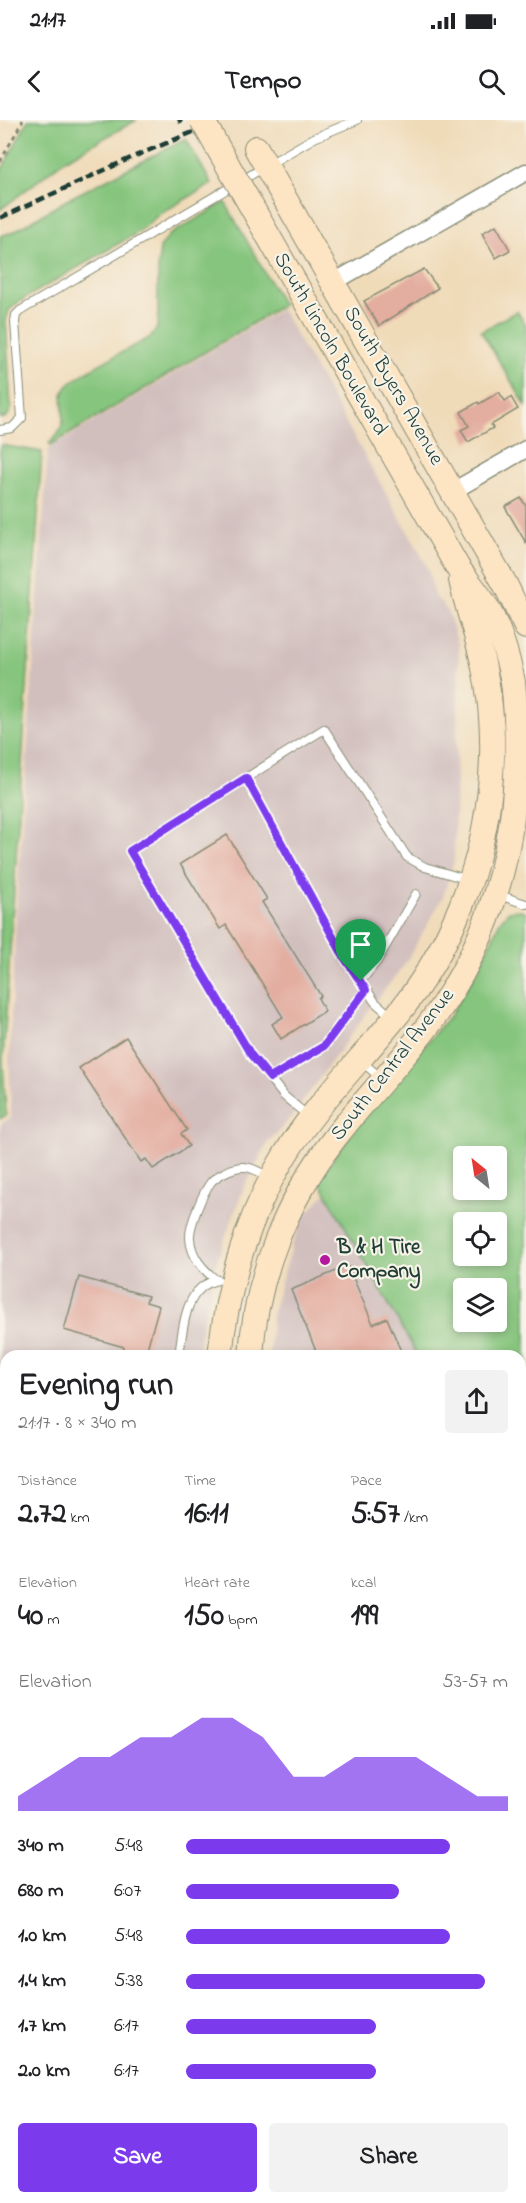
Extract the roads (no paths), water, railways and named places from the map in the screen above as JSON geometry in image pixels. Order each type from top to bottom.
[{"type":"main road","name":"South Lincoln Boulevard","points":[[202,120],[459,568]]},
{"type":"main road","name":"South Byers Avenue","points":[[261,157],[453,491],[505,584],[526,627]]},
{"type":"main road","name":"South Central Avenue","points":[[223,1350],[224,1281],[271,1178],[311,1118],[423,981],[437,957],[471,881],[489,803],[492,738],[483,664],[459,568]]},
{"type":"main road","name":"South Central Avenue","points":[[252,1350],[266,1275],[276,1243],[293,1204],[333,1140],[423,1032],[456,985],[486,928],[499,895],[517,817],[522,758],[521,728],[510,669],[498,631],[490,613],[459,568]]},
{"type":"street","points":[[334,282],[526,172]]},
{"type":"street","points":[[453,491],[526,449]]},
{"type":"lane","points":[[0,430],[12,428],[22,418],[15,322],[16,315],[20,311],[261,157],[357,120]]},
{"type":"lane","points":[[311,1118],[284,1096],[251,1055],[130,851],[324,729],[407,857],[425,867],[471,881]]},
{"type":"lane","points":[[246,778],[344,957],[375,1002],[394,1019]]},
{"type":"lane","points":[[361,981],[377,961],[417,894]]},
{"type":"lane","points":[[499,895],[526,904]]},
{"type":"lane","points":[[270,1078],[324,1046],[366,990]]},
{"type":"lane","points":[[360,1060],[383,1080]]},
{"type":"lane","points":[[224,1281],[198,1264],[190,1238],[194,1218],[204,1196],[212,1182],[240,1167],[246,1167],[271,1178]]},
{"type":"lane","points":[[180,1350],[184,1319],[193,1297],[203,1286],[224,1281]]},
{"type":"railway","points":[[178,122],[182,120]]},
{"type":"railway","points":[[0,218],[133,157],[222,120]]},
{"type":"place","name":"B & H Tire Company","points":[[325,1260]]}]
